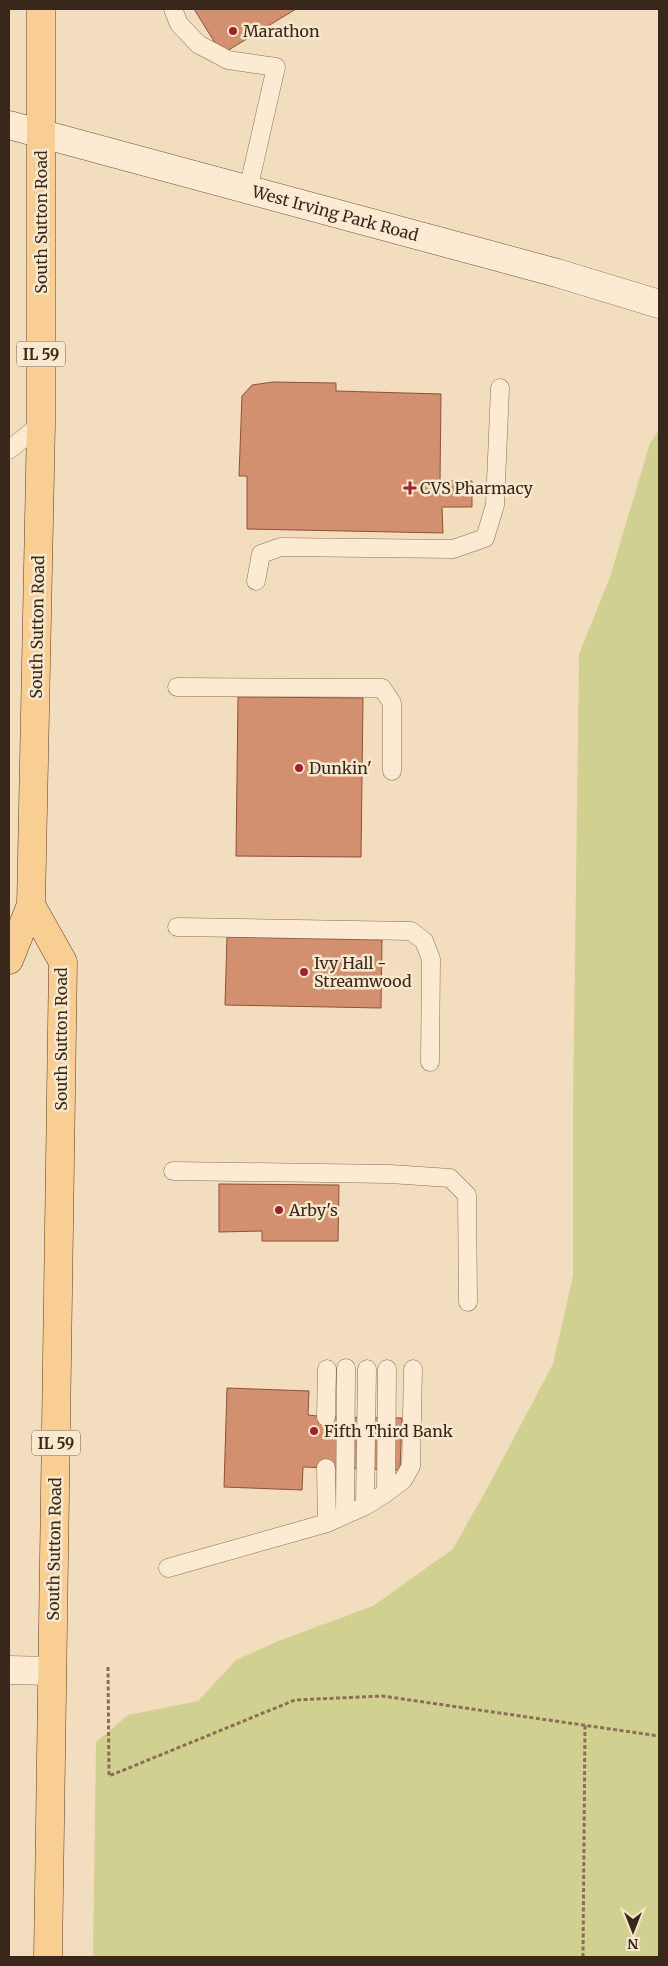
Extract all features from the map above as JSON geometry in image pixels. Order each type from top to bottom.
[{"type":"main road","name":"South Sutton Road","points":[[41,9],[41,424],[31,905],[63,962],[48,1957]]},
{"type":"main road","name":"West Irving Park Road","points":[[9,125],[556,273],[659,304]]},
{"type":"main road","name":"IL 59","points":[[9,960],[31,905]]},
{"type":"main road","points":[[9,1670],[52,1670]]},
{"type":"lane","points":[[173,9],[179,24],[198,44],[228,60],[276,67],[248,190]]},
{"type":"lane","points":[[256,581],[261,554],[281,547],[453,549],[486,538],[495,505],[500,388]]},
{"type":"lane","points":[[9,450],[41,424]]},
{"type":"lane","points":[[177,687],[382,688],[392,703],[392,771]]},
{"type":"lane","points":[[177,926],[411,931],[424,941],[431,959],[430,1062]]},
{"type":"lane","points":[[172,1171],[390,1174],[450,1178],[467,1195],[468,1302]]},
{"type":"lane","points":[[345,1515],[346,1368]]},
{"type":"lane","points":[[326,1369],[326,1417]]},
{"type":"lane","points":[[364,1506],[367,1369]]},
{"type":"lane","points":[[386,1493],[387,1369]]},
{"type":"lane","points":[[168,1568],[326,1523],[364,1506],[386,1493],[402,1480],[411,1466],[413,1369]]},
{"type":"lane","points":[[326,1468],[326,1523]]},
{"type":"path","points":[[108,1667],[109,1776],[295,1700],[382,1696],[659,1736]]},
{"type":"path","points":[[583,1957],[585,1725]]},
{"type":"green space","points":[[659,430],[659,1957],[93,1957],[96,1742],[128,1715],[198,1701],[236,1660],[281,1640],[373,1606],[453,1549],[553,1364],[573,1276],[573,1106],[579,654],[610,577],[650,443]]},
{"type":"building","name":"Marathon","points":[[194,9],[296,9],[222,54]]},
{"type":"building","name":"CVS Pharmacy","points":[[273,382],[336,383],[336,391],[441,394],[440,481],[472,481],[472,507],[442,507],[443,533],[247,529],[247,476],[239,476],[242,396],[252,385]]},
{"type":"building","name":"Dunkin'","points":[[238,697],[363,698],[361,857],[236,856]]},
{"type":"building","name":"Ivy Hall - Streamwood","points":[[227,937],[382,940],[381,1008],[225,1005]]},
{"type":"building","name":"Arby's","points":[[219,1184],[339,1185],[338,1241],[262,1241],[262,1231],[219,1232]]},
{"type":"building","name":"Fifth Third Bank","points":[[227,1388],[309,1391],[308,1415],[402,1418],[400,1470],[303,1467],[302,1490],[224,1487]]},
{"type":"place","name":"Marathon","points":[[233,31]]},
{"type":"place","name":"CVS Pharmacy","points":[[410,488]]},
{"type":"place","name":"Dunkin'","points":[[299,768]]},
{"type":"place","name":"Ivy Hall - Streamwood","points":[[304,972]]},
{"type":"place","name":"Arby's","points":[[279,1210]]},
{"type":"place","name":"Fifth Third Bank","points":[[314,1431]]}]
